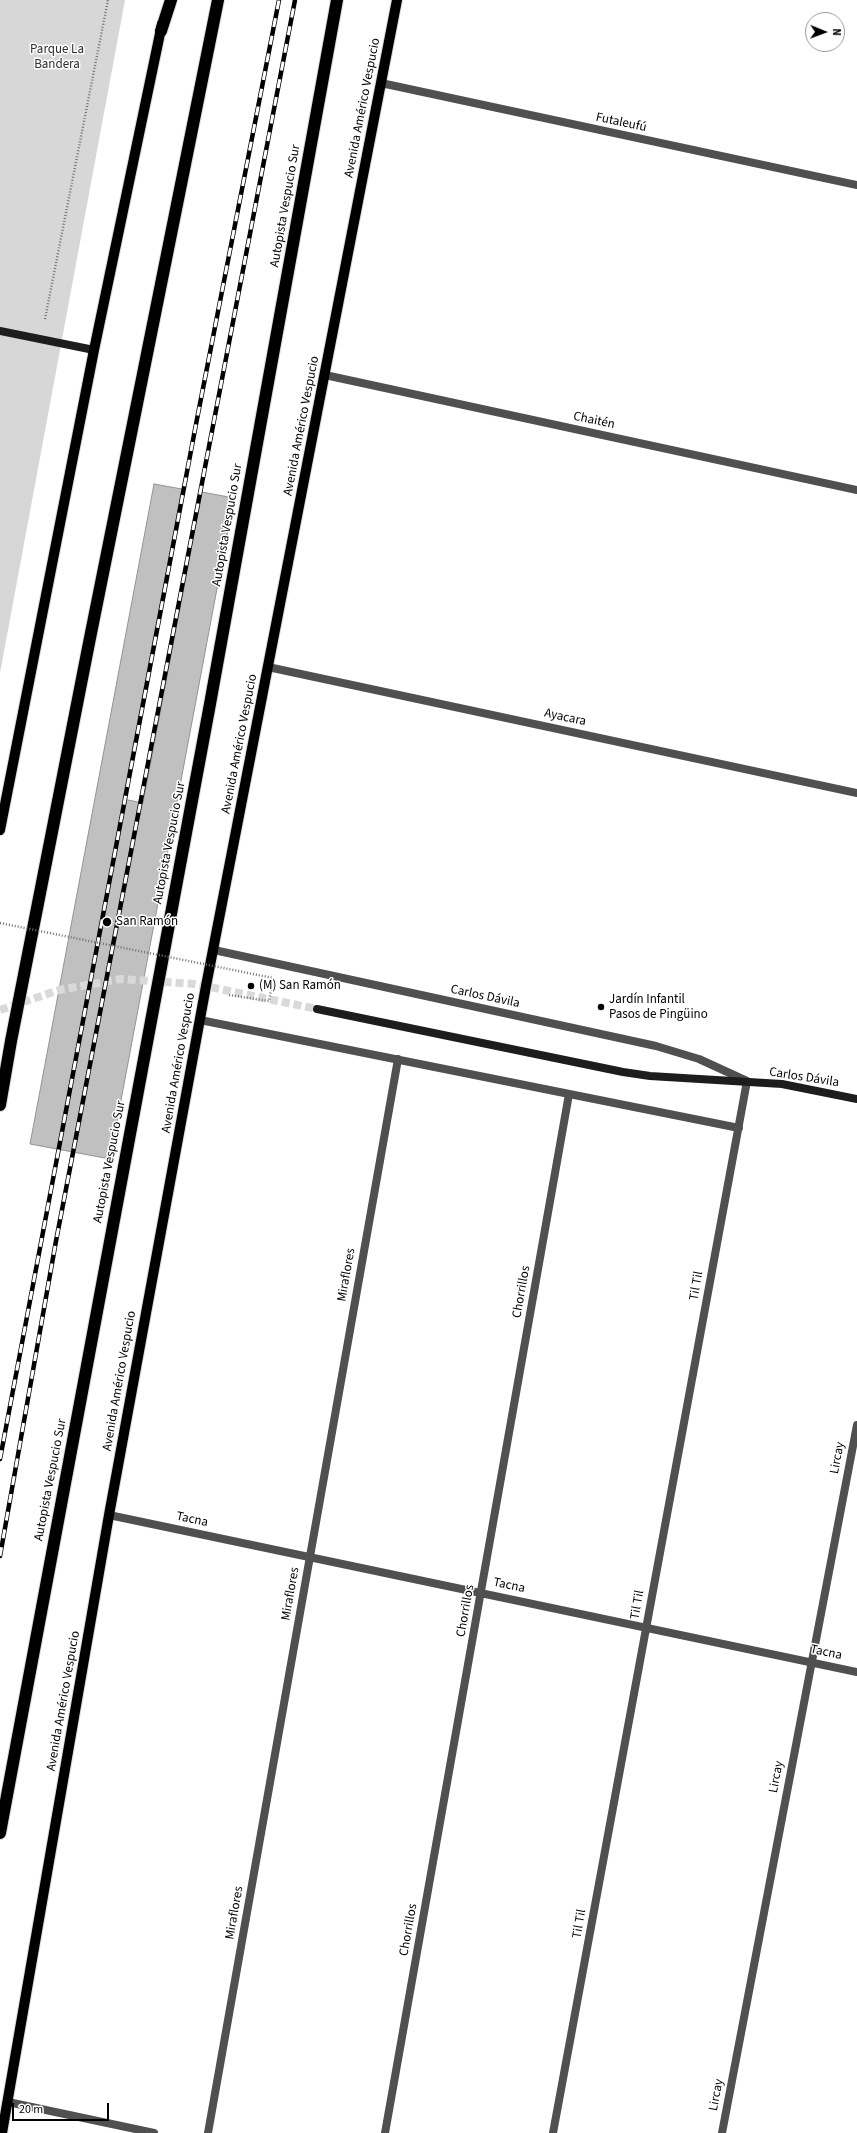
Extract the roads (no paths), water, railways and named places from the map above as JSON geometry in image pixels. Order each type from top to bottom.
[{"type":"highway","points":[[161,31],[171,0]]},
{"type":"highway","points":[[0,1105],[11,1041],[90,635],[218,0]]},
{"type":"highway","name":"Autopista Vespucio Sur","points":[[0,1833],[212,696],[337,0]]},
{"type":"main road","points":[[0,830],[94,350],[167,0]]},
{"type":"main road","name":"Avenida Américo Vespucio","points":[[2,2133],[109,1515],[200,1020],[396,0]]},
{"type":"street","name":"Futaleufú","points":[[380,83],[857,185]]},
{"type":"street","points":[[0,331],[94,350]]},
{"type":"street","name":"Chaitén","points":[[325,375],[857,490]]},
{"type":"street","name":"Ayacara","points":[[268,667],[857,793]]},
{"type":"street","name":"Carlos Dávila","points":[[214,950],[656,1046],[700,1059],[748,1081]]},
{"type":"street","name":"Carlos Dávila","points":[[316,1009],[624,1072],[650,1076],[782,1084],[857,1099]]},
{"type":"street","points":[[200,1020],[739,1128]]},
{"type":"street","name":"Miraflores","points":[[208,2133],[398,1059]]},
{"type":"street","name":"Til Til","points":[[553,2133],[748,1081]]},
{"type":"street","name":"Chorrillos","points":[[385,2133],[569,1094]]},
{"type":"street","name":"Lircay","points":[[722,2133],[857,1425]]},
{"type":"street","name":"Tacna","points":[[109,1515],[857,1672]]},
{"type":"street","points":[[8,2102],[154,2133]]},
{"type":"tunnel","points":[[0,1010],[59,990],[121,979],[195,984],[317,1009]]},
{"type":"railway","points":[[0,1459],[197,419],[279,0]]},
{"type":"railway","points":[[0,1556],[56,1241],[295,0]]},
{"type":"place","name":"San Ramón","points":[[107,922]]},
{"type":"place","name":"(M) San Ramón","points":[[251,986]]},
{"type":"place","name":"Jardín Infantil Pasos de Pingüino","points":[[601,1007]]},
{"type":"park label","name":"Parque La Bandera","points":[[57,58]]}]
